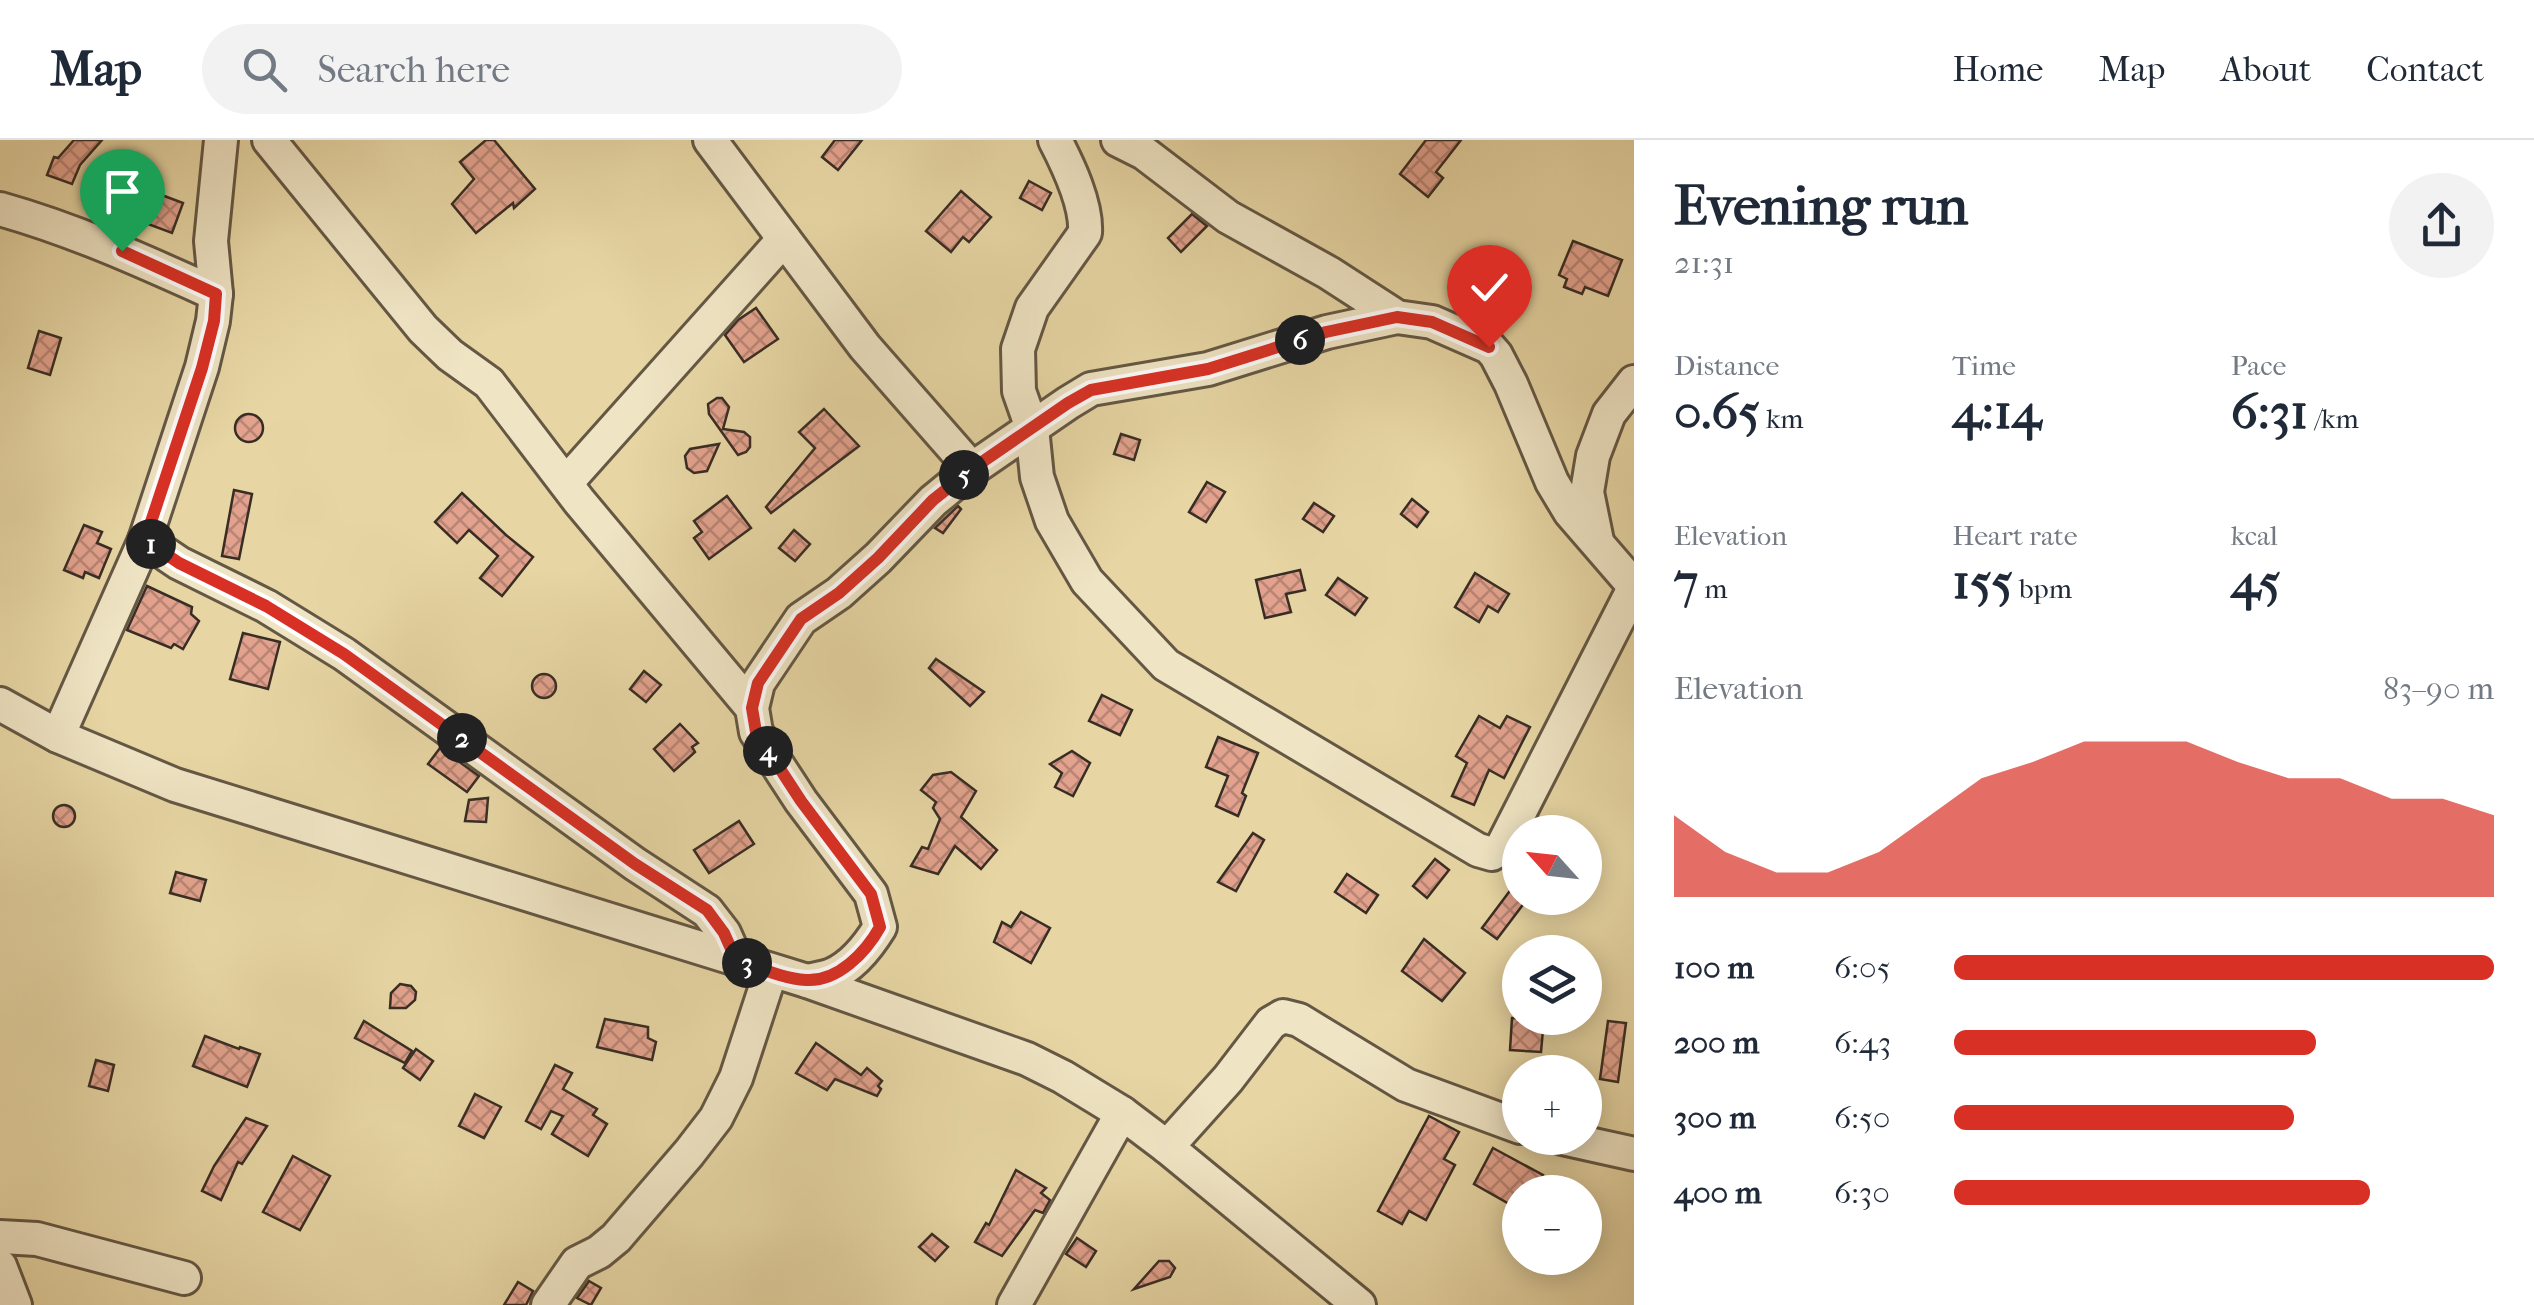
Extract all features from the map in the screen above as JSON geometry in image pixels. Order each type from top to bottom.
[{"type":"street","points":[[58,736],[145,540],[202,368],[214,321],[212,241],[220,140]]},
{"type":"street","points":[[269,140],[423,329],[488,383],[752,708]]},
{"type":"street","points":[[710,140],[865,348],[972,469]]},
{"type":"street","points":[[807,980],[833,975],[843,968],[870,945],[880,927],[871,894],[801,801],[756,732],[752,708],[758,683],[801,619],[839,593],[878,558],[933,500],[972,469],[1032,428],[1068,403],[1091,390],[1208,369],[1326,332],[1397,317],[1432,322],[1477,340],[1496,355],[1552,482],[1570,512],[1634,587],[1502,846],[1492,854],[1478,850],[1166,665],[1087,582],[1052,521],[1038,477],[1032,428],[1019,391],[1018,349],[1032,308],[1086,228],[1069,166],[1055,140]]},
{"type":"street","points":[[1118,140],[1144,153],[1228,217],[1329,273],[1397,317]]},
{"type":"street","points":[[0,209],[104,244],[216,294]]},
{"type":"street","points":[[566,483],[784,239]]},
{"type":"street","points":[[1597,541],[1587,492],[1593,456],[1609,414],[1634,382]]},
{"type":"street","points":[[145,540],[179,563],[266,606],[344,654],[635,864],[707,910],[724,933],[736,960]]},
{"type":"street","points":[[0,704],[58,736],[175,784],[807,980],[1027,1059],[1063,1076],[1122,1113],[1360,1305]]},
{"type":"street","points":[[548,1305],[577,1263],[616,1238],[716,1118],[736,1078],[771,971]]},
{"type":"street","points":[[1167,1147],[1228,1079],[1271,1023],[1283,1016],[1298,1020],[1406,1085],[1502,1120]]},
{"type":"street","points":[[1014,1305],[1122,1113]]},
{"type":"street","points":[[1602,1147],[1634,1154]]},
{"type":"street","points":[[0,1237],[37,1239],[184,1278]]},
{"type":"street","points":[[0,1266],[15,1305]]},
{"type":"building","points":[[74,140],[102,140],[80,165],[72,184],[47,175],[54,157],[58,158]]},
{"type":"building","points":[[486,140],[494,140],[535,189],[476,233],[452,204],[474,179],[460,162]]},
{"type":"building","points":[[835,140],[862,140],[838,170],[822,157]]},
{"type":"building","points":[[1426,140],[1461,140],[1436,172],[1443,178],[1428,197],[1400,174]]},
{"type":"building","points":[[1029,181],[1051,193],[1042,210],[1020,198]]},
{"type":"building","points":[[961,191],[991,217],[969,242],[963,237],[951,252],[926,231]]},
{"type":"building","points":[[159,194],[183,203],[172,233],[148,224]]},
{"type":"building","points":[[1192,214],[1207,226],[1181,252],[1168,238]]},
{"type":"building","points":[[1573,241],[1622,260],[1608,296],[1585,287],[1582,294],[1564,287],[1567,279],[1559,275]]},
{"type":"building","points":[[756,308],[778,339],[744,362],[725,335]]},
{"type":"building","points":[[39,331],[61,338],[50,375],[28,368]]},
{"type":"building","points":[[717,398],[729,407],[723,429],[744,432],[750,437],[746,452],[738,455],[709,414],[708,404]]},
{"type":"building","points":[[824,409],[859,446],[771,513],[766,507],[815,448],[799,432]]},
{"type":"building","points":[[249,414],[259,418],[263,428],[259,438],[249,442],[239,438],[235,428],[239,418]]},
{"type":"building","points":[[1121,434],[1140,440],[1134,460],[1114,454]]},
{"type":"building","points":[[719,444],[707,471],[694,473],[687,468],[685,456],[690,449]]},
{"type":"building","points":[[1207,482],[1225,492],[1206,522],[1189,512]]},
{"type":"building","points":[[234,490],[252,494],[239,559],[222,556]]},
{"type":"building","points":[[462,493],[533,557],[502,596],[480,578],[498,556],[469,530],[457,543],[435,522]]},
{"type":"building","points":[[727,496],[751,528],[709,559],[694,538],[702,532],[694,521]]},
{"type":"building","points":[[1412,499],[1428,512],[1417,527],[1401,514]]},
{"type":"building","points":[[1314,503],[1334,516],[1323,532],[1303,519]]},
{"type":"building","points":[[958,506],[961,509],[943,533],[935,528]]},
{"type":"building","points":[[84,525],[102,532],[97,543],[111,549],[99,578],[85,572],[83,578],[64,570]]},
{"type":"building","points":[[794,530],[810,544],[795,561],[779,548]]},
{"type":"building","points":[[1300,570],[1305,590],[1286,594],[1291,612],[1265,618],[1256,580]]},
{"type":"building","points":[[1475,573],[1509,594],[1498,612],[1488,606],[1479,622],[1455,607]]},
{"type":"building","points":[[1338,578],[1367,598],[1355,615],[1326,595]]},
{"type":"building","points":[[147,586],[192,607],[191,614],[199,621],[183,649],[127,630]]},
{"type":"building","points":[[243,633],[280,642],[268,689],[230,679]]},
{"type":"building","points":[[936,659],[984,692],[970,706],[929,668]]},
{"type":"building","points":[[644,671],[661,685],[646,702],[630,689]]},
{"type":"building","points":[[544,674],[553,677],[553,695],[544,698],[535,695],[532,686],[535,677]]},
{"type":"building","points":[[1102,695],[1132,710],[1120,735],[1089,721]]},
{"type":"building","points":[[1479,716],[1500,728],[1507,716],[1530,727],[1504,778],[1489,770],[1474,805],[1452,796],[1467,763],[1456,756]]},
{"type":"building","points":[[680,724],[698,743],[692,747],[695,752],[674,771],[654,749]]},
{"type":"building","points":[[1218,737],[1258,753],[1242,793],[1246,796],[1238,816],[1216,806],[1228,776],[1206,767]]},
{"type":"building","points":[[440,748],[479,776],[467,792],[428,764]]},
{"type":"building","points":[[1072,751],[1090,763],[1073,796],[1055,787],[1062,773],[1050,764]]},
{"type":"building","points":[[951,772],[976,791],[961,817],[997,850],[981,869],[955,846],[938,874],[911,866],[922,847],[928,849],[940,819],[933,808],[936,802],[921,790],[933,775]]},
{"type":"building","points":[[488,798],[486,822],[465,821],[469,800]]},
{"type":"building","points":[[64,805],[72,808],[72,824],[64,827],[56,824],[53,816],[56,808]]},
{"type":"building","points":[[739,821],[754,844],[709,873],[694,850]]},
{"type":"building","points":[[1253,833],[1264,840],[1236,891],[1218,882]]},
{"type":"building","points":[[1435,859],[1449,870],[1427,898],[1413,886]]},
{"type":"building","points":[[176,872],[206,880],[200,901],[170,893]]},
{"type":"building","points":[[1347,874],[1378,895],[1366,913],[1335,892]]},
{"type":"building","points":[[1502,901],[1502,915],[1515,915],[1497,939],[1482,928]]},
{"type":"building","points":[[1021,912],[1050,928],[1031,963],[994,942],[1002,922],[1011,927]]},
{"type":"building","points":[[1424,939],[1465,973],[1442,1001],[1402,971]]},
{"type":"building","points":[[400,984],[411,986],[416,992],[415,1000],[406,1008],[390,1008],[391,993]]},
{"type":"building","points":[[605,1019],[648,1027],[648,1038],[656,1042],[652,1060],[597,1047]]},
{"type":"building","points":[[364,1021],[412,1051],[405,1063],[355,1038]]},
{"type":"building","points":[[1608,1021],[1626,1023],[1618,1082],[1602,1079]]},
{"type":"building","points":[[1511,1035],[1543,1035],[1541,1052],[1510,1050]]},
{"type":"building","points":[[205,1036],[260,1054],[247,1087],[193,1066]]},
{"type":"building","points":[[816,1043],[861,1075],[867,1068],[882,1081],[877,1096],[835,1079],[827,1090],[796,1073]]},
{"type":"building","points":[[416,1049],[433,1061],[420,1080],[403,1068]]},
{"type":"building","points":[[96,1060],[114,1065],[108,1091],[89,1086]]},
{"type":"building","points":[[555,1065],[572,1073],[563,1089],[597,1109],[593,1115],[607,1124],[588,1156],[552,1134],[563,1116],[551,1111],[541,1129],[526,1121]]},
{"type":"building","points":[[475,1094],[501,1107],[484,1138],[459,1126]]},
{"type":"building","points":[[1429,1116],[1459,1132],[1444,1159],[1455,1165],[1426,1220],[1409,1211],[1402,1224],[1378,1211]]},
{"type":"building","points":[[246,1118],[267,1126],[242,1164],[238,1162],[221,1200],[202,1191]]},
{"type":"building","points":[[1493,1148],[1543,1175],[1502,1175],[1502,1200],[1474,1184]]},
{"type":"building","points":[[293,1156],[330,1176],[300,1230],[263,1212]]},
{"type":"building","points":[[1016,1170],[1046,1188],[1041,1193],[1050,1200],[1043,1213],[1035,1210],[1002,1256],[975,1242],[986,1223],[989,1225]]},
{"type":"building","points":[[932,1234],[948,1247],[935,1261],[919,1247]]},
{"type":"building","points":[[1077,1238],[1096,1251],[1086,1267],[1066,1254]]},
{"type":"building","points":[[1159,1261],[1169,1261],[1175,1268],[1170,1277],[1134,1289]]},
{"type":"building","points":[[589,1281],[601,1288],[591,1305],[577,1298]]},
{"type":"building","points":[[518,1282],[533,1291],[526,1305],[504,1305]]},
{"type":"route","points":[[122,251],[216,294],[214,321],[202,368],[145,540],[179,563],[266,606],[344,654],[635,864],[707,910],[724,933],[736,960],[807,980],[833,975],[870,945],[880,927],[871,894],[801,801],[756,732],[752,708],[758,683],[801,619],[839,593],[933,500],[972,469],[1091,390],[1208,369],[1326,332],[1397,317],[1432,322],[1489,347]]}]
